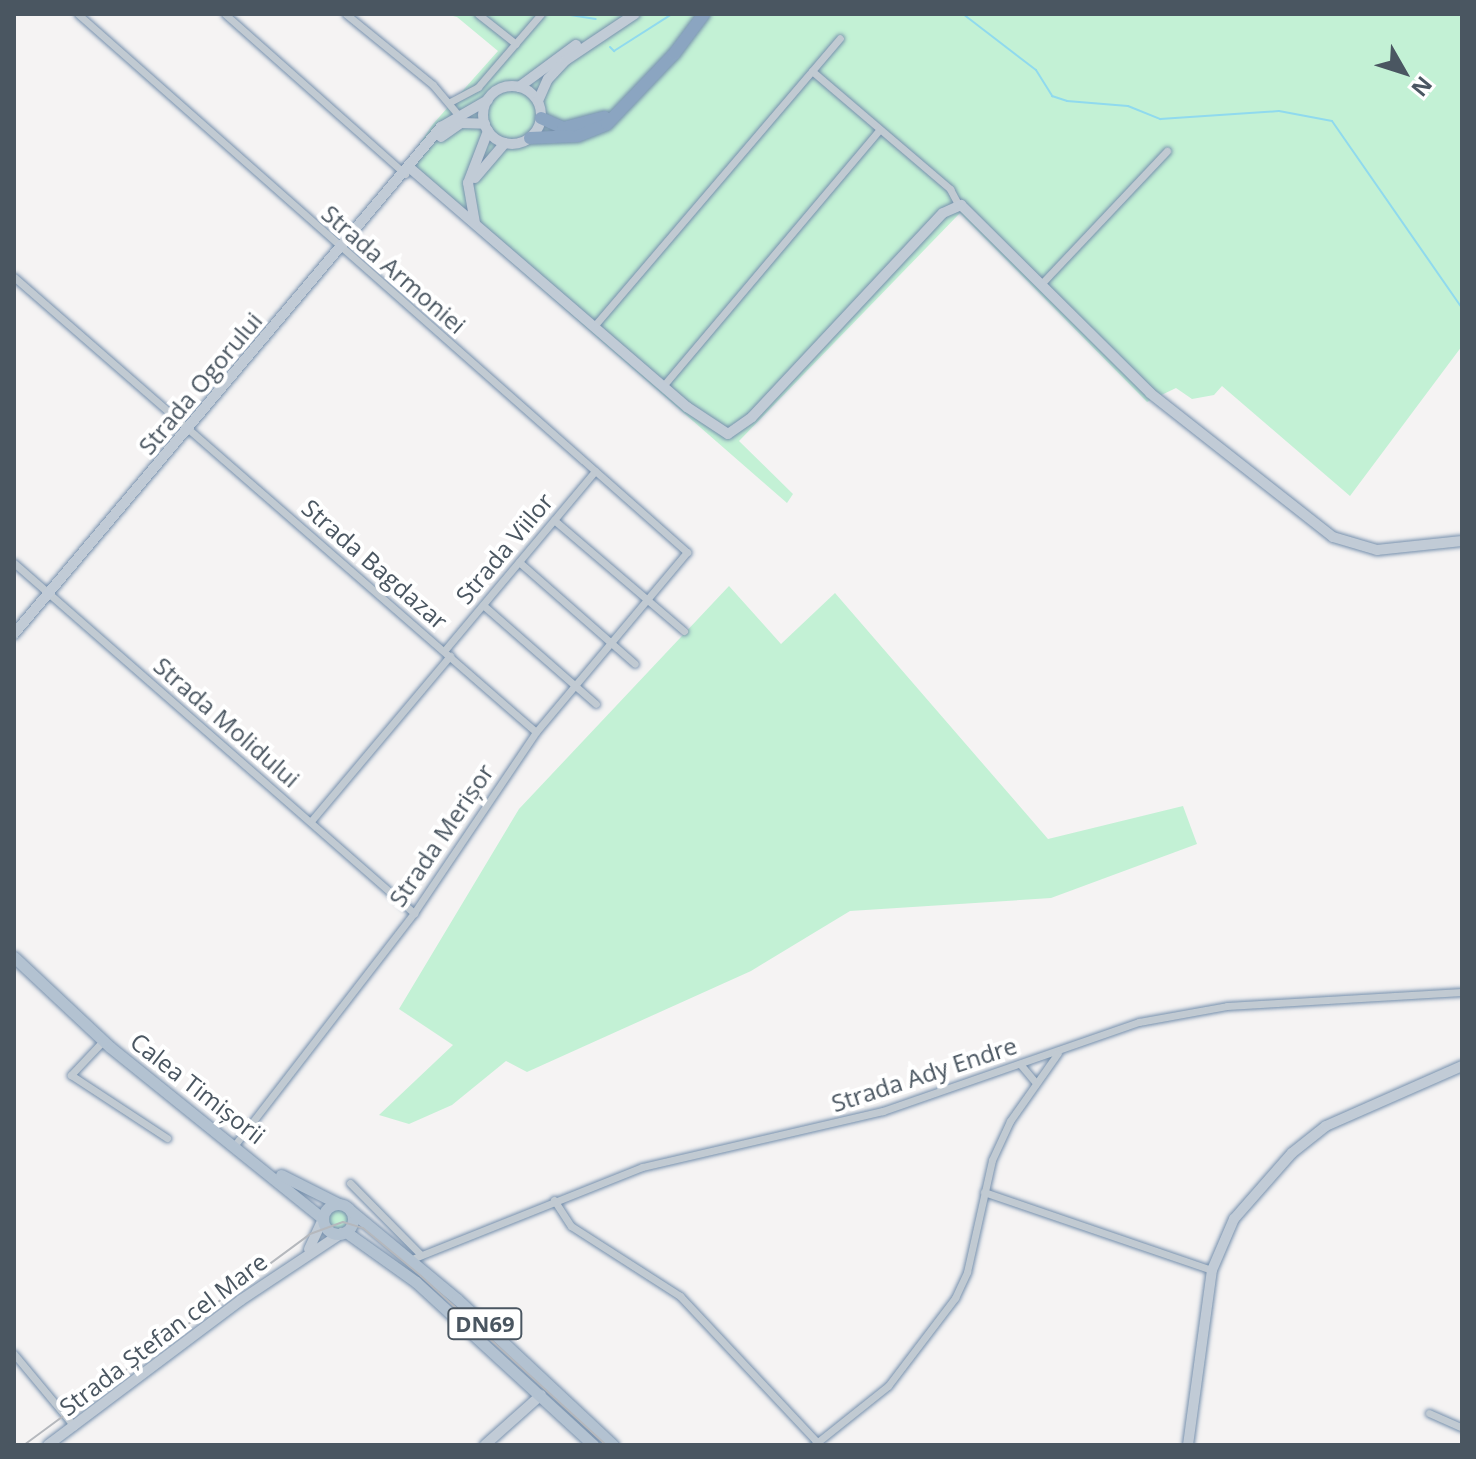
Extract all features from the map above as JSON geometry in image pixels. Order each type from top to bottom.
[{"type":"highway","points":[[530,138],[578,136],[600,128],[656,73],[703,15]]},
{"type":"highway","points":[[541,118],[558,128],[596,121],[656,73]]},
{"type":"main road","name":"Calea Timișorii","points":[[14,957],[103,1041],[266,1168],[323,1219]]},
{"type":"main road","name":"Calea Timișorii","points":[[266,1168],[339,1204]]},
{"type":"main road","name":"DN69","points":[[339,1204],[416,1257],[613,1445]]},
{"type":"main road","points":[[323,1219],[327,1208],[339,1204]]},
{"type":"main road","points":[[344,1232],[352,1223],[351,1211]]},
{"type":"main road","name":"DN69","points":[[323,1219],[330,1231],[344,1232],[409,1276],[593,1445]]},
{"type":"street","name":"Strada Armoniei","points":[[78,14],[340,250],[687,552]]},
{"type":"street","points":[[225,14],[404,170],[475,223],[719,432],[737,431],[943,213],[958,204]]},
{"type":"street","points":[[346,14],[450,102],[457,114]]},
{"type":"street","points":[[478,14],[516,44]]},
{"type":"street","points":[[450,102],[478,87],[541,14]]},
{"type":"street","points":[[472,208],[478,173],[505,143],[530,138],[541,118],[538,101],[558,68],[635,14]]},
{"type":"street","points":[[519,87],[573,47],[621,23]]},
{"type":"street","points":[[595,325],[840,38]]},
{"type":"street","points":[[812,71],[950,189],[958,204],[973,211],[1150,393],[1333,537],[1377,550],[1462,541]]},
{"type":"street","points":[[475,223],[468,183],[487,127],[488,100],[505,87],[519,87],[538,101]]},
{"type":"street","name":"Strada Ogorului","points":[[418,158],[457,114],[488,100]]},
{"type":"street","name":"Strada Ogorului","points":[[14,634],[340,250],[404,170],[452,127],[470,120],[487,127]]},
{"type":"street","points":[[487,127],[505,143]]},
{"type":"street","points":[[663,386],[880,129]]},
{"type":"street","points":[[1042,283],[1167,151]]},
{"type":"street","name":"Strada Bagdazar","points":[[14,277],[536,732]]},
{"type":"street","name":"Strada Viilor","points":[[311,821],[483,605],[595,471]]},
{"type":"street","points":[[554,520],[684,631]]},
{"type":"street","name":"Strada Merișor","points":[[235,1145],[414,913],[536,732],[687,552]]},
{"type":"street","points":[[519,562],[635,664]]},
{"type":"street","name":"Strada Molidului","points":[[14,563],[414,913]]},
{"type":"street","points":[[483,605],[596,704]]},
{"type":"street","name":"Strada Ady Endre","points":[[416,1257],[642,1167],[883,1111],[1058,1053],[1139,1022],[1227,1006],[1462,992]]},
{"type":"street","name":"Calea Timișorii","points":[[103,1041],[71,1075],[167,1138]]},
{"type":"street","points":[[554,1200],[571,1226],[680,1296],[815,1444],[888,1386],[934,1329],[967,1272],[984,1192],[1000,1140],[1058,1053]]},
{"type":"street","points":[[1020,1064],[1036,1083]]},
{"type":"street","points":[[1188,1445],[1212,1270],[1234,1219],[1304,1142],[1338,1120],[1462,1066]]},
{"type":"street","points":[[350,1183],[416,1257]]},
{"type":"street","points":[[984,1192],[1212,1270]]},
{"type":"street","name":"Strada Ștefan cel Mare","points":[[302,1256],[316,1241],[323,1219]]},
{"type":"street","name":"Strada Ștefan cel Mare","points":[[48,1445],[302,1256],[344,1232]]},
{"type":"street","points":[[14,1354],[74,1426]]},
{"type":"street","points":[[485,1445],[541,1395]]},
{"type":"street","points":[[1429,1413],[1462,1428]]},
{"type":"green space","points":[[445,14],[1462,14],[1462,346],[1350,496],[1222,386],[1214,395],[1192,399],[1176,388],[1147,402],[960,213],[739,441],[793,494],[787,503],[403,168],[433,124],[498,51],[457,17]]},
{"type":"green space","points":[[729,586],[781,644],[835,593],[1048,839],[1183,806],[1197,844],[1051,898],[850,911],[751,971],[527,1072],[506,1061],[452,1105],[409,1124],[379,1115],[453,1045],[399,1009],[519,809]]},
{"type":"green space","points":[[338,1209],[345,1212],[348,1219],[345,1226],[338,1229],[331,1226],[328,1219],[331,1212]]},
{"type":"waterway","points":[[564,14],[596,19]]},
{"type":"waterway","points":[[610,47],[614,51],[672,14]]},
{"type":"waterway","points":[[963,14],[1036,70],[1052,96],[1067,101],[1128,106],[1160,119],[1279,111],[1332,121],[1462,308]]},
{"type":"tram line","points":[[24,1445],[310,1234],[343,1222],[363,1228],[421,1276],[606,1445]]}]
